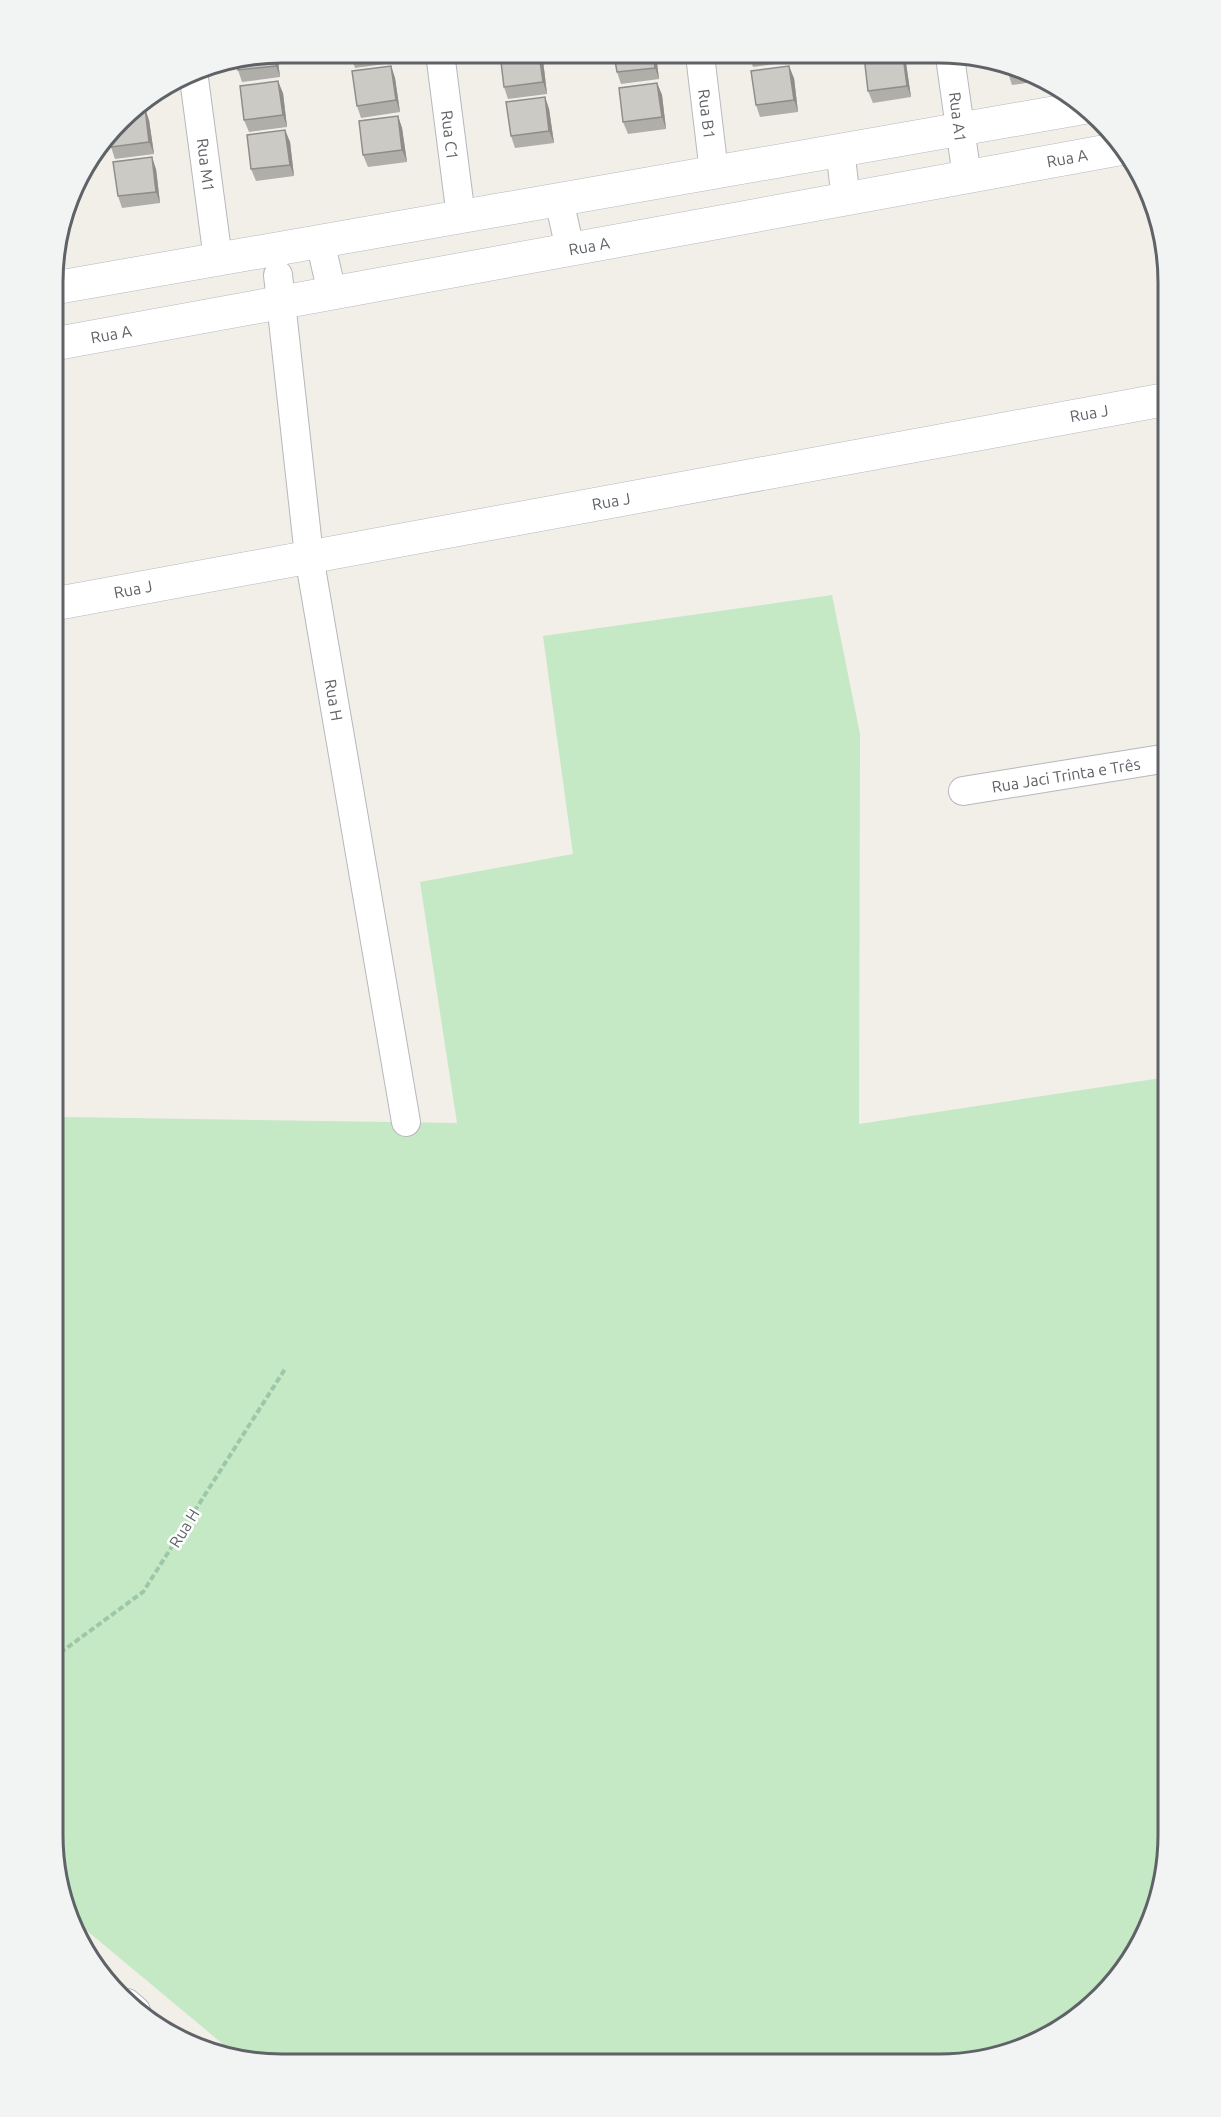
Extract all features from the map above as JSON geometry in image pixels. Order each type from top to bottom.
[{"type":"street","name":"Rua C1","points":[[441,63],[461,217]]},
{"type":"street","name":"Rua B1","points":[[701,63],[714,172]]},
{"type":"street","name":"Rua A1","points":[[951,63],[967,177]]},
{"type":"street","name":"Rua M1","points":[[195,82],[218,259]]},
{"type":"street","points":[[63,286],[1074,109]]},
{"type":"street","points":[[840,150],[846,199]]},
{"type":"street","name":"Rua A","points":[[63,342],[280,289],[332,293],[1114,150]]},
{"type":"street","points":[[559,200],[570,249]]},
{"type":"street","points":[[320,241],[332,293]]},
{"type":"street","name":"Rua H","points":[[280,289],[309,556],[406,1122]]},
{"type":"street","name":"Rua J","points":[[63,602],[1158,401]]},
{"type":"street","name":"Rua Jaci Trinta e Três","points":[[963,791],[1158,760]]},
{"type":"path","name":"Rua H","points":[[63,1651],[143,1592],[285,1369]]},
{"type":"green space","points":[[832,595],[860,734],[859,1124],[1158,1079],[1158,1849],[1154,1878],[1141,1919],[1129,1944],[1094,1990],[1048,2025],[996,2047],[953,2054],[268,2054],[239,2050],[227,2047],[84,1929],[70,1892],[63,1849],[63,1120],[65,1117],[457,1123],[420,882],[573,854],[543,636]]},
{"type":"building","points":[[276,63],[276,66],[238,70],[239,67]]},
{"type":"building","points":[[501,63],[540,63],[543,82],[504,87]]},
{"type":"building","points":[[615,63],[654,63],[655,68],[617,72]]},
{"type":"building","points":[[865,63],[904,63],[907,86],[868,91]]},
{"type":"building","points":[[391,66],[396,100],[357,106],[352,71]]},
{"type":"building","points":[[789,66],[794,100],[756,105],[751,71]]},
{"type":"building","points":[[278,81],[283,115],[244,120],[240,86]]},
{"type":"building","points":[[657,83],[662,117],[623,122],[619,88]]},
{"type":"building","points":[[545,97],[549,131],[511,136],[506,102]]},
{"type":"building","points":[[145,111],[149,142],[111,147],[127,127]]},
{"type":"building","points":[[398,116],[402,150],[363,155],[359,121]]},
{"type":"building","points":[[285,130],[290,165],[251,169],[247,135]]},
{"type":"building","points":[[152,157],[156,192],[118,196],[113,162]]}]
